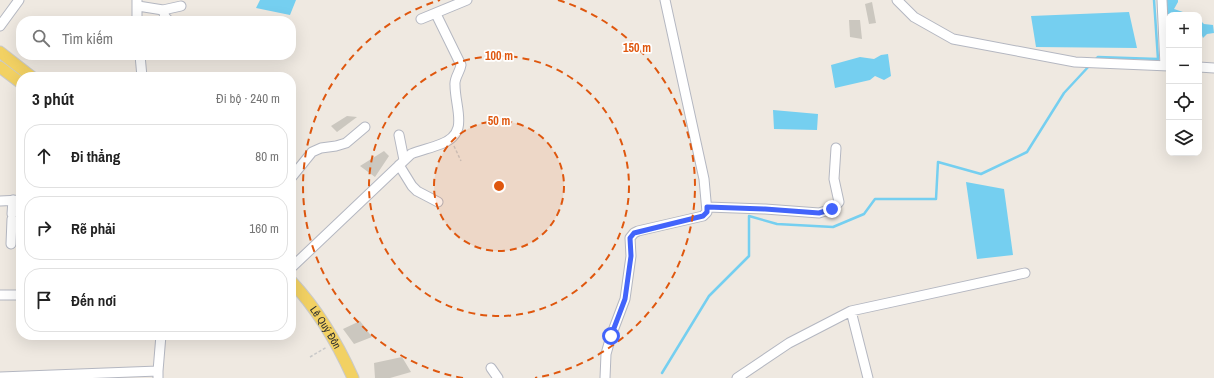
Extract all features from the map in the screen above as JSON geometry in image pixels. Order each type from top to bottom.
[{"type":"main road","points":[[0,52],[26,72]]},
{"type":"main road","points":[[0,67],[16,79]]},
{"type":"main road","name":"Lê Quý Đôn","points":[[296,286],[318,312],[336,342],[353,378]]},
{"type":"street","points":[[0,26],[19,0]]},
{"type":"street","points":[[421,19],[467,0]]},
{"type":"street","points":[[605,378],[606,354],[612,331],[625,299],[631,256],[630,238],[638,231],[703,216],[707,212],[704,179],[666,0]]},
{"type":"street","points":[[897,0],[914,17],[953,39],[1074,62],[1166,66]]},
{"type":"street","points":[[1162,0],[1166,53]]},
{"type":"street","points":[[138,16],[137,3],[163,10],[181,6]]},
{"type":"street","points":[[163,10],[166,16]]},
{"type":"street","points":[[296,263],[411,154],[440,144],[456,134],[459,127],[454,84],[461,65],[436,14]]},
{"type":"street","points":[[140,60],[142,72]]},
{"type":"street","points":[[1202,67],[1214,68]]},
{"type":"street","points":[[296,172],[312,152],[321,148],[346,143],[365,127]]},
{"type":"street","points":[[400,135],[401,163],[412,186],[417,191],[438,202]]},
{"type":"street","points":[[707,207],[819,213],[832,209],[839,202],[834,179],[836,148]]},
{"type":"street","points":[[0,200],[16,200]]},
{"type":"street","points":[[11,244],[12,216],[16,203]]},
{"type":"street","points":[[737,378],[789,343],[851,311],[1025,273]]},
{"type":"street","points":[[0,295],[16,295]]},
{"type":"street","points":[[851,311],[868,378]]},
{"type":"street","points":[[0,377],[158,375],[161,340]]},
{"type":"street","points":[[490,368],[498,378]]},
{"type":"path","points":[[450,139],[461,161]]},
{"type":"path","points":[[310,357],[336,342]]},
{"type":"water","points":[[260,0],[296,0],[290,15],[256,8]]},
{"type":"water","points":[[1167,0],[1178,0],[1174,9],[1183,12],[1166,12],[1166,46],[1165,4]]},
{"type":"water","points":[[1129,12],[1137,48],[1036,47],[1031,16]]},
{"type":"water","points":[[1202,22],[1204,24],[1213,25],[1214,33],[1207,34],[1203,38]]},
{"type":"water","points":[[888,54],[891,76],[884,80],[875,76],[870,80],[835,88],[831,65],[860,57],[874,59],[881,55]]},
{"type":"water","points":[[773,110],[818,114],[817,130],[774,129]]},
{"type":"water","points":[[966,182],[1004,189],[1013,255],[977,259]]},
{"type":"building","points":[[872,2],[876,23],[869,24],[865,4]]},
{"type":"building","points":[[849,20],[860,20],[862,39],[850,37]]},
{"type":"building","points":[[347,116],[357,117],[337,132],[331,126]]},
{"type":"building","points":[[384,151],[389,156],[375,177],[360,166]]},
{"type":"building","points":[[360,321],[372,337],[354,344],[343,329]]},
{"type":"building","points":[[402,357],[411,372],[390,378],[375,378],[374,363]]},
{"type":"waterway","points":[[1095,60],[1098,57],[1158,59],[1154,0]]},
{"type":"waterway","points":[[662,373],[709,296],[749,256],[749,216],[777,224],[833,227],[864,214],[875,199],[936,199],[938,162],[981,174],[1027,152],[1064,93],[1090,65]]},
{"type":"route","points":[[611,336],[625,299],[631,256],[630,238],[634,233],[703,216],[707,212],[707,207],[819,213],[832,209]]}]
